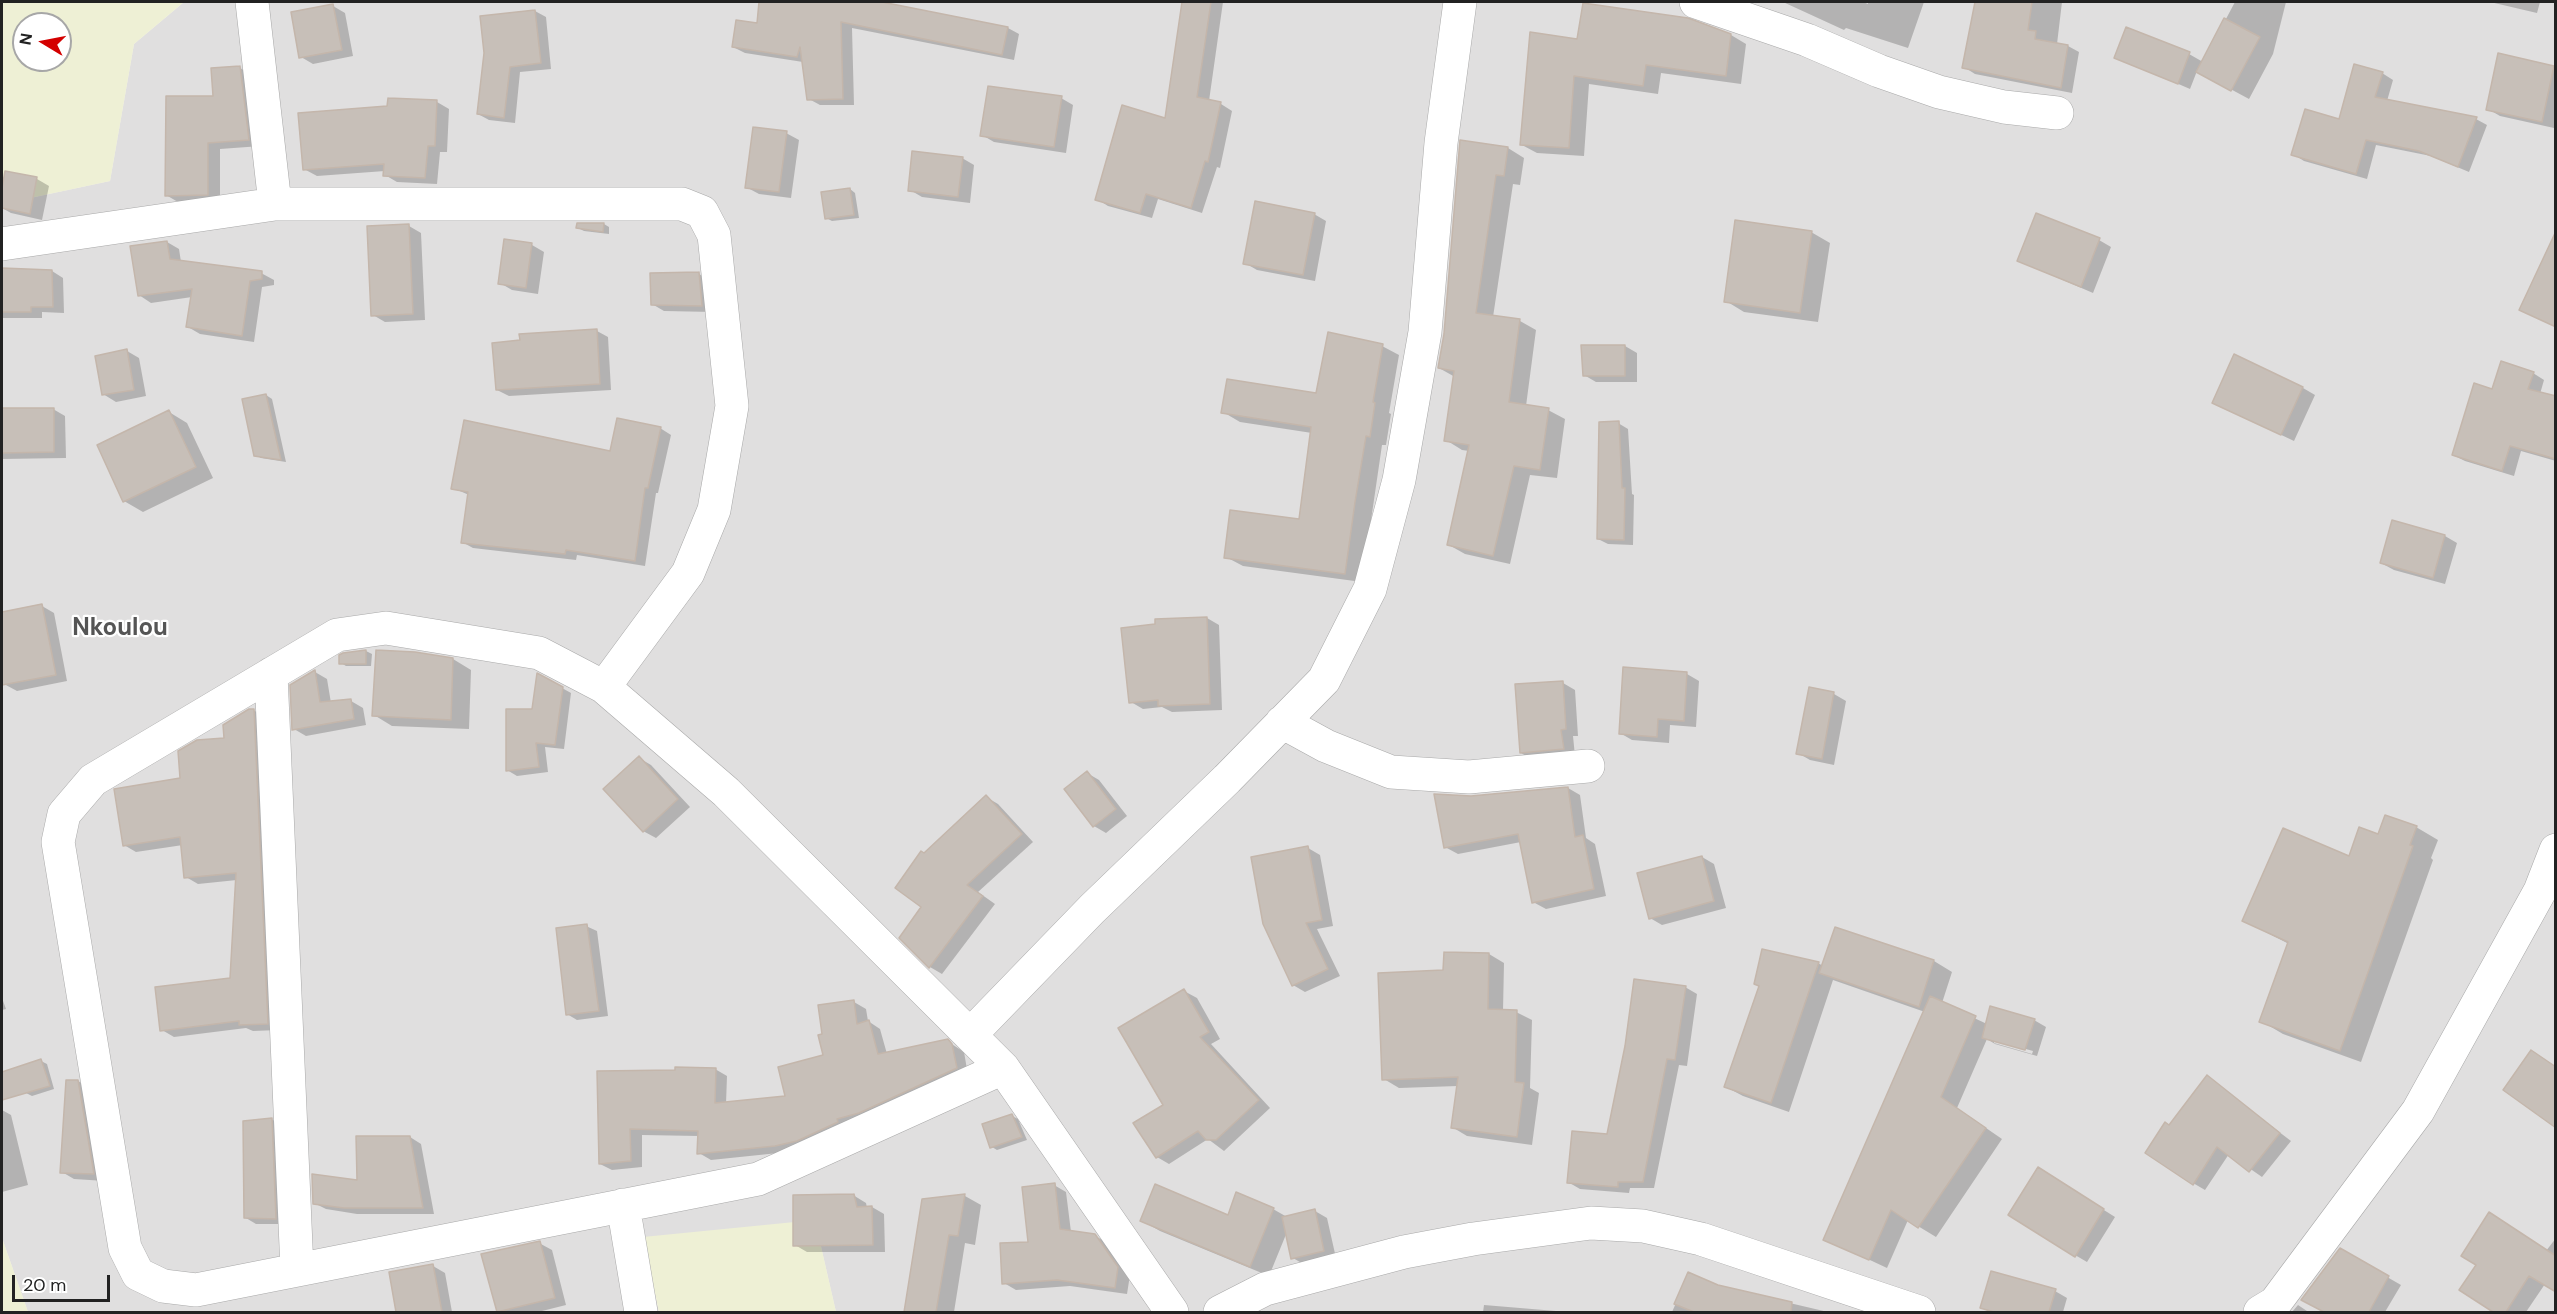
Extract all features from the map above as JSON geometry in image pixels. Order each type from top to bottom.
[{"type":"street","points":[[252,2],[275,204]]},
{"type":"street","points":[[970,1035],[1092,909],[1324,680],[1370,589],[1399,480],[1425,332],[1441,143],[1460,2]]},
{"type":"street","points":[[1696,2],[1807,40],[1878,71],[1939,92],[2004,107],[2057,113]]},
{"type":"street","points":[[2,244],[275,204],[682,204],[702,212],[714,235],[732,406],[714,510],[688,573],[604,687]]},
{"type":"street","points":[[1003,1068],[758,1179],[196,1290],[163,1286],[138,1274],[125,1248],[58,842],[64,814],[93,780],[337,635],[386,628],[539,653],[604,687],[726,792],[1003,1068],[1172,1312]]},
{"type":"street","points":[[271,674],[297,1269]]},
{"type":"street","points":[[1282,723],[1326,746],[1391,772],[1469,777],[1588,766]]},
{"type":"street","points":[[2260,1312],[2275,1303],[2418,1111],[2548,894],[2556,850]]},
{"type":"street","points":[[623,1205],[641,1312]]},
{"type":"street","points":[[1220,1312],[1265,1289],[1404,1252],[1473,1239],[1591,1223],[1643,1226],[1701,1239],[1919,1312]]},
{"type":"shaded area","points":[[184,2],[2555,2],[2555,1312],[836,1312],[815,1221],[643,1238],[659,1312],[28,1312],[2,1238],[2,204],[110,181],[134,44]]},
{"type":"green space","points":[[2,2],[184,2],[134,44],[110,181],[2,204]]},
{"type":"green space","points":[[815,1220],[836,1312],[659,1312],[643,1237]]},
{"type":"green space","points":[[2,1238],[28,1312],[2,1312]]},
{"type":"building","points":[[759,2],[882,2],[1008,27],[1002,55],[841,22],[843,99],[807,100],[800,47],[797,57],[732,47],[736,20],[757,23]]},
{"type":"building","points":[[1182,2],[1211,2],[1197,97],[1221,102],[1208,162],[1205,161],[1191,208],[1146,194],[1140,213],[1095,200],[1122,105],[1165,118]]},
{"type":"building","points":[[1975,2],[2032,2],[2028,30],[2036,31],[2035,39],[2068,45],[2061,88],[1962,68]]},
{"type":"building","points":[[1583,3],[1688,18],[1731,34],[1726,76],[1646,65],[1643,86],[1574,76],[1569,148],[1520,145],[1530,32],[1577,39]]},
{"type":"building","points":[[333,4],[342,50],[299,58],[291,12]]},
{"type":"building","points":[[535,10],[541,63],[510,67],[504,118],[477,114],[484,53],[480,16]]},
{"type":"building","points":[[2224,18],[2260,37],[2231,91],[2196,72]]},
{"type":"building","points":[[2126,27],[2190,52],[2178,84],[2114,58]]},
{"type":"building","points":[[2498,53],[2554,66],[2542,122],[2486,110]]},
{"type":"building","points":[[2354,64],[2383,72],[2375,97],[2477,117],[2458,167],[2419,151],[2366,140],[2356,174],[2291,155],[2305,109],[2339,119]]},
{"type":"building","points":[[240,66],[249,140],[208,143],[208,195],[165,196],[166,96],[213,96],[211,68]]},
{"type":"building","points":[[988,86],[1062,96],[1054,147],[980,136]]},
{"type":"building","points":[[388,98],[437,100],[435,146],[428,146],[425,178],[383,176],[384,164],[303,170],[298,113],[387,106]]},
{"type":"building","points":[[753,127],[787,131],[779,192],[745,188]]},
{"type":"building","points":[[1460,140],[1508,147],[1504,176],[1496,175],[1476,313],[1520,319],[1509,402],[1549,408],[1540,470],[1514,466],[1493,556],[1447,545],[1469,445],[1444,441],[1454,371],[1438,368],[1444,334]]},
{"type":"building","points":[[912,151],[963,157],[958,197],[908,191]]},
{"type":"building","points":[[5,171],[37,177],[30,214],[2,208]]},
{"type":"building","points":[[850,188],[854,215],[825,219],[821,192]]},
{"type":"building","points":[[1255,201],[1315,213],[1303,275],[1243,264]]},
{"type":"building","points":[[2036,213],[2100,238],[2081,287],[2017,261]]},
{"type":"building","points":[[1735,220],[1812,231],[1800,313],[1724,302]]},
{"type":"building","points":[[577,223],[604,223],[603,232],[576,228]]},
{"type":"building","points":[[409,224],[413,314],[371,316],[367,226]]},
{"type":"building","points":[[2556,231],[2556,327],[2519,310]]},
{"type":"building","points":[[504,239],[532,243],[526,288],[498,284]]},
{"type":"building","points":[[167,241],[170,259],[262,271],[262,279],[250,281],[242,336],[186,327],[192,289],[138,296],[130,246]]},
{"type":"building","points":[[2,268],[52,270],[53,307],[31,307],[31,312],[2,312]]},
{"type":"building","points":[[699,272],[702,306],[651,305],[650,273]]},
{"type":"building","points":[[597,329],[600,384],[496,390],[492,343],[520,340],[519,334]]},
{"type":"building","points":[[1328,332],[1383,344],[1373,402],[1375,403],[1370,437],[1366,436],[1345,574],[1224,558],[1230,510],[1299,519],[1311,427],[1221,413],[1227,379],[1316,393]]},
{"type":"building","points":[[1581,345],[1625,345],[1625,376],[1583,376]]},
{"type":"building","points":[[127,349],[134,390],[102,395],[95,356]]},
{"type":"building","points":[[2234,354],[2303,387],[2281,435],[2212,403]]},
{"type":"building","points":[[2501,361],[2534,372],[2528,389],[2556,396],[2556,459],[2510,446],[2502,471],[2452,455],[2474,383],[2492,389]]},
{"type":"building","points":[[266,394],[281,460],[254,456],[242,399]]},
{"type":"building","points":[[2,408],[54,408],[54,452],[2,453]]},
{"type":"building","points":[[169,410],[196,467],[123,502],[97,445]]},
{"type":"building","points":[[617,418],[661,427],[648,488],[645,488],[635,561],[566,550],[565,554],[461,543],[468,492],[451,489],[464,420],[610,451]]},
{"type":"building","points":[[1619,421],[1622,488],[1625,488],[1624,540],[1597,539],[1599,422]]},
{"type":"building","points":[[2392,520],[2445,535],[2433,578],[2380,563]]},
{"type":"building","points":[[42,604],[56,675],[2,685],[2,612]]},
{"type":"building","points":[[1207,617],[1210,704],[1158,706],[1158,700],[1129,703],[1121,628],[1155,624],[1155,619]]},
{"type":"building","points":[[366,650],[366,664],[339,664],[339,655]]},
{"type":"building","points":[[376,650],[415,652],[453,658],[451,720],[372,716]]},
{"type":"building","points":[[1623,667],[1687,672],[1684,721],[1658,719],[1657,737],[1619,734]]},
{"type":"building","points":[[315,670],[320,702],[351,699],[354,719],[292,730],[290,685]]},
{"type":"building","points":[[537,673],[563,687],[555,745],[536,743],[539,767],[506,771],[506,709],[532,709]]},
{"type":"building","points":[[1563,681],[1566,729],[1561,730],[1564,749],[1520,753],[1515,684]]},
{"type":"building","points":[[1809,687],[1834,692],[1822,759],[1796,754]]},
{"type":"building","points":[[249,709],[254,709],[268,1024],[239,1025],[239,1021],[160,1031],[155,987],[230,978],[236,873],[184,878],[180,837],[123,846],[114,789],[180,778],[178,751],[197,740],[224,738],[223,725]]},
{"type":"building","points":[[639,756],[678,799],[643,832],[603,789]]},
{"type":"building","points":[[1087,771],[1116,809],[1093,827],[1064,789]]},
{"type":"building","points":[[1568,787],[1575,837],[1583,835],[1594,889],[1532,903],[1518,834],[1444,848],[1434,794],[1471,796]]},
{"type":"building","points":[[986,795],[1022,834],[967,885],[983,896],[929,968],[899,938],[921,907],[895,888],[921,851],[924,853]]},
{"type":"building","points":[[2385,815],[2417,826],[2410,845],[2413,846],[2340,1051],[2259,1022],[2288,942],[2242,921],[2283,828],[2349,856],[2359,827],[2378,834]]},
{"type":"building","points":[[1308,846],[1322,920],[1306,923],[1328,969],[1292,986],[1263,924],[1251,857]]},
{"type":"building","points":[[1702,856],[1714,901],[1649,919],[1637,873]]},
{"type":"building","points":[[587,924],[599,1011],[566,1015],[556,928]]},
{"type":"building","points":[[1835,927],[1934,960],[1919,1007],[1819,973]]},
{"type":"building","points":[[1762,949],[1819,962],[1771,1103],[1724,1087],[1759,986],[1754,984]]},
{"type":"building","points":[[1444,952],[1489,953],[1488,1009],[1517,1010],[1515,1082],[1524,1083],[1517,1137],[1451,1128],[1458,1077],[1382,1080],[1378,973],[1443,970]]},
{"type":"building","points":[[1634,979],[1686,986],[1675,1060],[1667,1059],[1643,1182],[1618,1182],[1618,1187],[1567,1183],[1572,1131],[1607,1134],[1625,1046]]},
{"type":"building","points":[[1184,989],[1209,1032],[1200,1037],[1259,1100],[1216,1140],[1206,1140],[1198,1131],[1156,1158],[1133,1123],[1163,1105],[1118,1028]]},
{"type":"building","points":[[1930,996],[1976,1016],[1941,1097],[1986,1128],[1918,1228],[1891,1210],[1869,1260],[1823,1240]]},
{"type":"building","points":[[854,1000],[857,1024],[869,1020],[878,1054],[948,1039],[952,1044],[957,1068],[859,1113],[837,1119],[838,1122],[797,1141],[775,1146],[697,1154],[698,1131],[630,1129],[631,1161],[599,1164],[597,1071],[675,1070],[675,1067],[716,1068],[715,1103],[785,1096],[778,1067],[823,1055],[818,1035],[822,1034],[818,1005]]},
{"type":"building","points":[[1990,1006],[2035,1019],[2025,1050],[1982,1038]]},
{"type":"building","points":[[2531,1050],[2556,1067],[2556,1128],[2503,1090]]},
{"type":"building","points":[[41,1059],[50,1086],[2,1100],[2,1072]]},
{"type":"building","points":[[2207,1075],[2280,1133],[2249,1172],[2217,1147],[2193,1185],[2145,1153],[2165,1122],[2169,1125]]},
{"type":"building","points":[[66,1080],[78,1080],[94,1174],[60,1173]]},
{"type":"building","points":[[1012,1114],[1022,1137],[990,1148],[982,1124]]},
{"type":"building","points":[[272,1118],[276,1219],[244,1218],[243,1121]]},
{"type":"building","points":[[356,1136],[410,1136],[423,1208],[344,1208],[313,1204],[312,1174],[357,1180]]},
{"type":"building","points":[[2038,1167],[2104,1209],[2075,1257],[2008,1215]]},
{"type":"building","points":[[1055,1183],[1060,1229],[1095,1234],[1118,1267],[1115,1288],[1057,1280],[1002,1284],[1000,1243],[1028,1242],[1022,1187]]},
{"type":"building","points":[[1155,1184],[1228,1215],[1236,1192],[1274,1208],[1250,1267],[1140,1221]]},
{"type":"building","points":[[854,1194],[857,1207],[872,1206],[873,1245],[793,1246],[793,1195]]},
{"type":"building","points":[[965,1194],[958,1236],[949,1235],[936,1312],[904,1312],[922,1199]]},
{"type":"building","points":[[1315,1209],[1324,1251],[1291,1259],[1282,1217]]},
{"type":"building","points":[[2489,1212],[2556,1256],[2556,1292],[2529,1276],[2506,1312],[2493,1312],[2459,1290],[2476,1265],[2461,1256]]},
{"type":"building","points":[[540,1241],[555,1298],[497,1312],[481,1254]]},
{"type":"building","points":[[2340,1248],[2389,1276],[2369,1312],[2324,1312],[2301,1300]]},
{"type":"building","points":[[433,1264],[442,1312],[396,1312],[389,1272]]},
{"type":"building","points":[[1991,1271],[2056,1289],[2049,1312],[1994,1312],[1980,1308]]},
{"type":"building","points":[[1688,1272],[1718,1285],[1792,1302],[1791,1312],[1694,1312],[1674,1304]]},
{"type":"district","name":"Nkoulou","points":[[120,629]]}]
